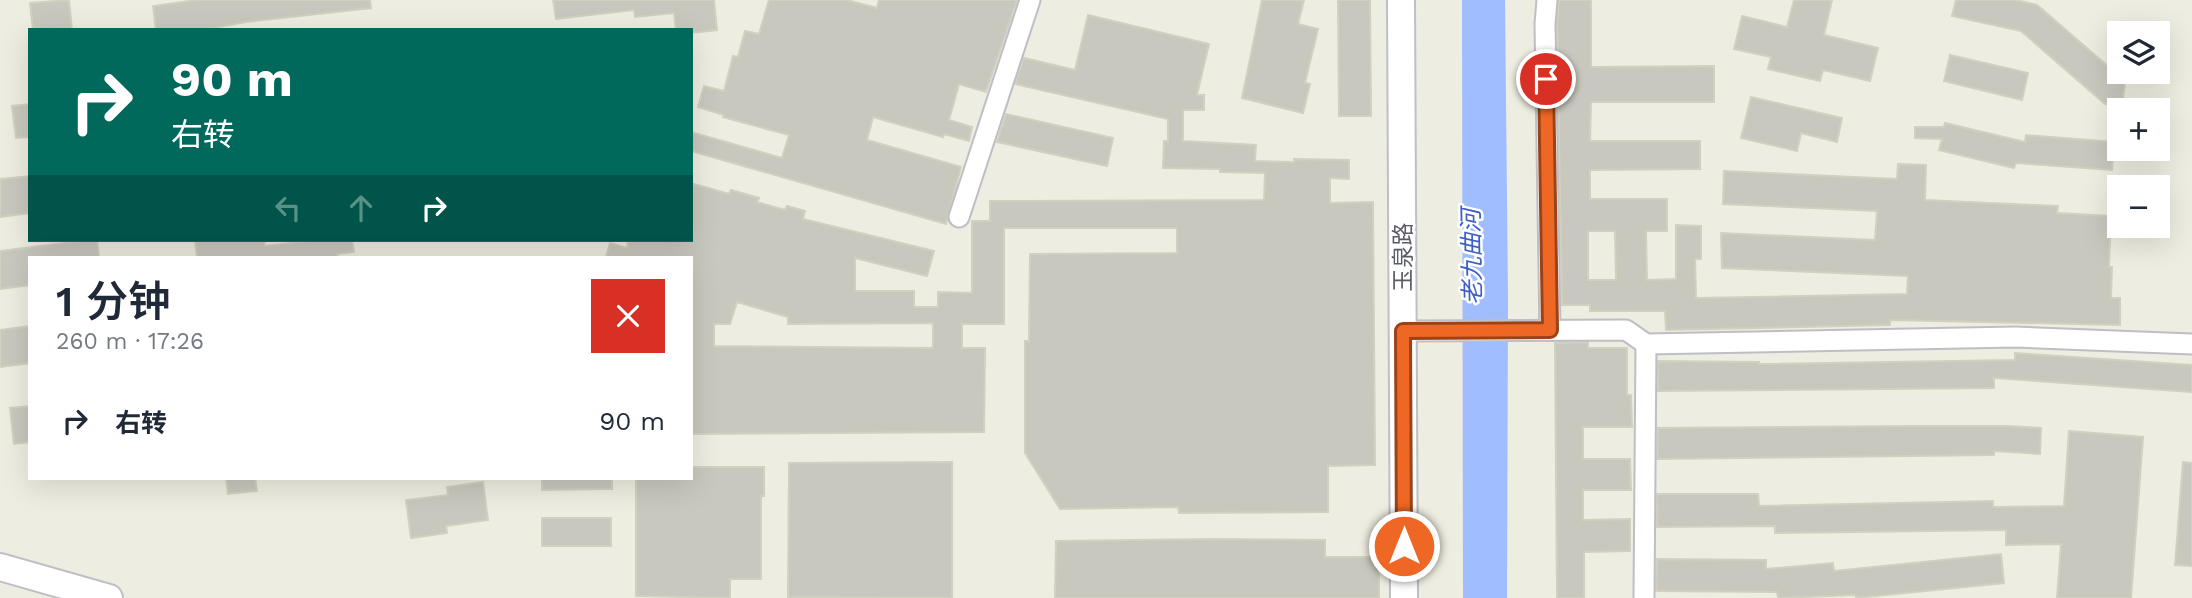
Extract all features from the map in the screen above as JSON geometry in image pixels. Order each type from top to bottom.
[{"type":"street","points":[[959,216],[1030,0]]},
{"type":"street","name":"玉泉路","points":[[1401,0],[1404,598]]},
{"type":"street","points":[[1547,0],[1545,24],[1550,330]]},
{"type":"street","points":[[1403,331],[1626,330],[1646,344],[2016,337],[2192,344]]},
{"type":"street","points":[[1644,598],[1646,344]]},
{"type":"street","points":[[0,567],[109,598]]},
{"type":"water","name":"老九曲河","points":[[1462,0],[1505,0],[1507,598],[1463,598]]},
{"type":"building","points":[[69,0],[72,28],[33,28],[30,3]]},
{"type":"building","points":[[197,0],[370,0],[371,8],[213,28],[156,28],[153,6]]},
{"type":"building","points":[[553,0],[714,0],[717,30],[693,33],[693,28],[676,28],[674,13],[635,17],[634,10],[556,19]]},
{"type":"building","points":[[769,0],[847,0],[877,8],[879,0],[1017,0],[986,92],[959,84],[949,120],[972,127],[969,141],[944,134],[943,137],[873,117],[867,140],[961,167],[946,224],[693,152],[693,133],[782,158],[789,135],[723,117],[724,115],[698,107],[704,86],[724,91],[733,56],[738,57],[745,31],[759,34]]},
{"type":"building","points":[[1262,0],[1304,0],[1298,24],[1318,29],[1305,83],[1310,84],[1303,113],[1242,98]]},
{"type":"building","points":[[1338,0],[1370,0],[1371,116],[1339,116]]},
{"type":"building","points":[[1559,0],[1591,0],[1591,67],[1714,66],[1714,102],[1591,102],[1590,141],[1700,141],[1700,169],[1590,170],[1590,199],[1667,199],[1667,231],[1646,231],[1647,280],[1676,279],[1676,225],[1701,226],[1701,259],[1695,259],[1696,298],[1907,294],[1908,276],[1722,268],[1721,233],[1875,240],[1877,211],[1723,204],[1724,171],[1897,179],[1898,164],[1926,165],[1925,200],[2058,206],[2057,213],[2107,216],[2107,238],[2110,238],[2109,267],[2112,267],[2111,298],[2120,298],[2120,325],[1890,320],[1890,325],[1666,330],[1665,311],[1590,311],[1590,305],[1562,305],[1557,24]],"holes":[[[1588,231],[1615,231],[1616,280],[1588,280]]]},
{"type":"building","points":[[1794,0],[1832,0],[1824,35],[1878,48],[1870,81],[1823,70],[1820,81],[1768,69],[1771,57],[1734,49],[1742,16],[1787,27]]},
{"type":"building","points":[[1956,0],[2016,0],[2037,5],[2107,65],[2107,84],[2125,84],[2123,98],[2107,98],[2105,104],[2021,31],[1952,16]]},
{"type":"building","points":[[1088,15],[1209,44],[1197,95],[1204,95],[1204,110],[1183,110],[1183,141],[1256,145],[1255,161],[1349,160],[1349,179],[1330,178],[1330,203],[1373,202],[1375,465],[1328,466],[1328,512],[1179,513],[1178,507],[1060,509],[1025,453],[1025,341],[1029,341],[1030,254],[1177,253],[1177,228],[1004,228],[1004,324],[962,324],[962,348],[985,348],[984,432],[693,434],[693,256],[606,256],[610,243],[627,248],[628,242],[693,242],[693,184],[729,194],[731,190],[759,198],[757,202],[785,210],[787,206],[805,211],[803,219],[934,251],[927,276],[855,258],[855,291],[914,291],[914,307],[938,307],[938,292],[972,293],[972,221],[990,221],[990,201],[1264,200],[1265,173],[1163,168],[1164,141],[1168,141],[1168,119],[1015,84],[1024,58],[1075,70]],"holes":[[[737,302],[788,317],[788,324],[933,323],[933,348],[714,346],[714,324],[730,324]]]},
{"type":"building","points":[[1950,55],[2028,73],[2022,100],[1944,81]]},
{"type":"building","points":[[1751,97],[1842,118],[1837,142],[1801,133],[1797,151],[1741,138]]},
{"type":"building","points":[[28,104],[28,137],[16,138],[12,106]]},
{"type":"building","points":[[1006,114],[1113,138],[1107,166],[997,142]]},
{"type":"building","points":[[1945,123],[2025,142],[2026,135],[2107,141],[2107,161],[2113,161],[2112,170],[2016,163],[2014,168],[1939,150],[1942,139],[1915,138],[1915,127],[1944,127]]},
{"type":"building","points":[[28,176],[28,213],[0,217],[0,179]]},
{"type":"building","points":[[73,242],[97,242],[99,256],[28,256],[28,285],[0,289],[0,251]]},
{"type":"building","points":[[195,242],[264,242],[265,246],[300,242],[352,242],[354,252],[337,254],[338,256],[197,256]]},
{"type":"building","points":[[28,326],[28,363],[0,367],[0,330]]},
{"type":"building","points":[[1588,342],[1588,348],[1627,348],[1627,395],[1631,395],[1632,427],[1583,427],[1583,459],[1630,459],[1631,490],[1583,490],[1583,520],[1630,519],[1630,551],[1584,552],[1584,598],[1557,598],[1555,343]]},
{"type":"building","points":[[2015,353],[2192,365],[2192,392],[1994,378],[1994,388],[1658,391],[1658,361],[1759,364],[2015,360]]},
{"type":"building","points":[[28,406],[28,442],[14,444],[10,408]]},
{"type":"building","points":[[1658,428],[2041,428],[2040,454],[1994,451],[1994,455],[1657,459]]},
{"type":"building","points":[[2069,431],[2143,437],[2131,598],[2057,598],[2061,544],[2006,545],[2006,530],[1775,533],[1775,526],[1657,527],[1657,494],[1758,494],[1759,506],[1993,501],[1993,507],[2064,506]]},
{"type":"building","points":[[952,462],[952,598],[788,597],[789,463]]},
{"type":"building","points":[[2183,462],[2192,463],[2192,566],[2175,565]]},
{"type":"building","points":[[693,467],[764,467],[764,496],[761,496],[761,579],[730,579],[730,598],[636,596],[636,480],[693,480]]},
{"type":"building","points":[[226,480],[255,480],[257,491],[228,494]]},
{"type":"building","points":[[542,480],[612,480],[612,489],[542,490]]},
{"type":"building","points":[[483,482],[488,520],[446,526],[447,533],[411,538],[406,500],[448,495],[447,487]]},
{"type":"building","points":[[542,518],[611,518],[611,546],[542,546]]},
{"type":"building","points":[[1325,540],[1325,557],[1379,557],[1379,598],[1055,598],[1056,541]]},
{"type":"building","points":[[2001,554],[2004,583],[1856,598],[1856,595],[1778,598],[1777,592],[1656,591],[1657,559],[1766,560],[1766,569],[1833,563],[1834,571]]},
{"type":"route","points":[[1404,546],[1403,331],[1550,330],[1546,79]]}]
